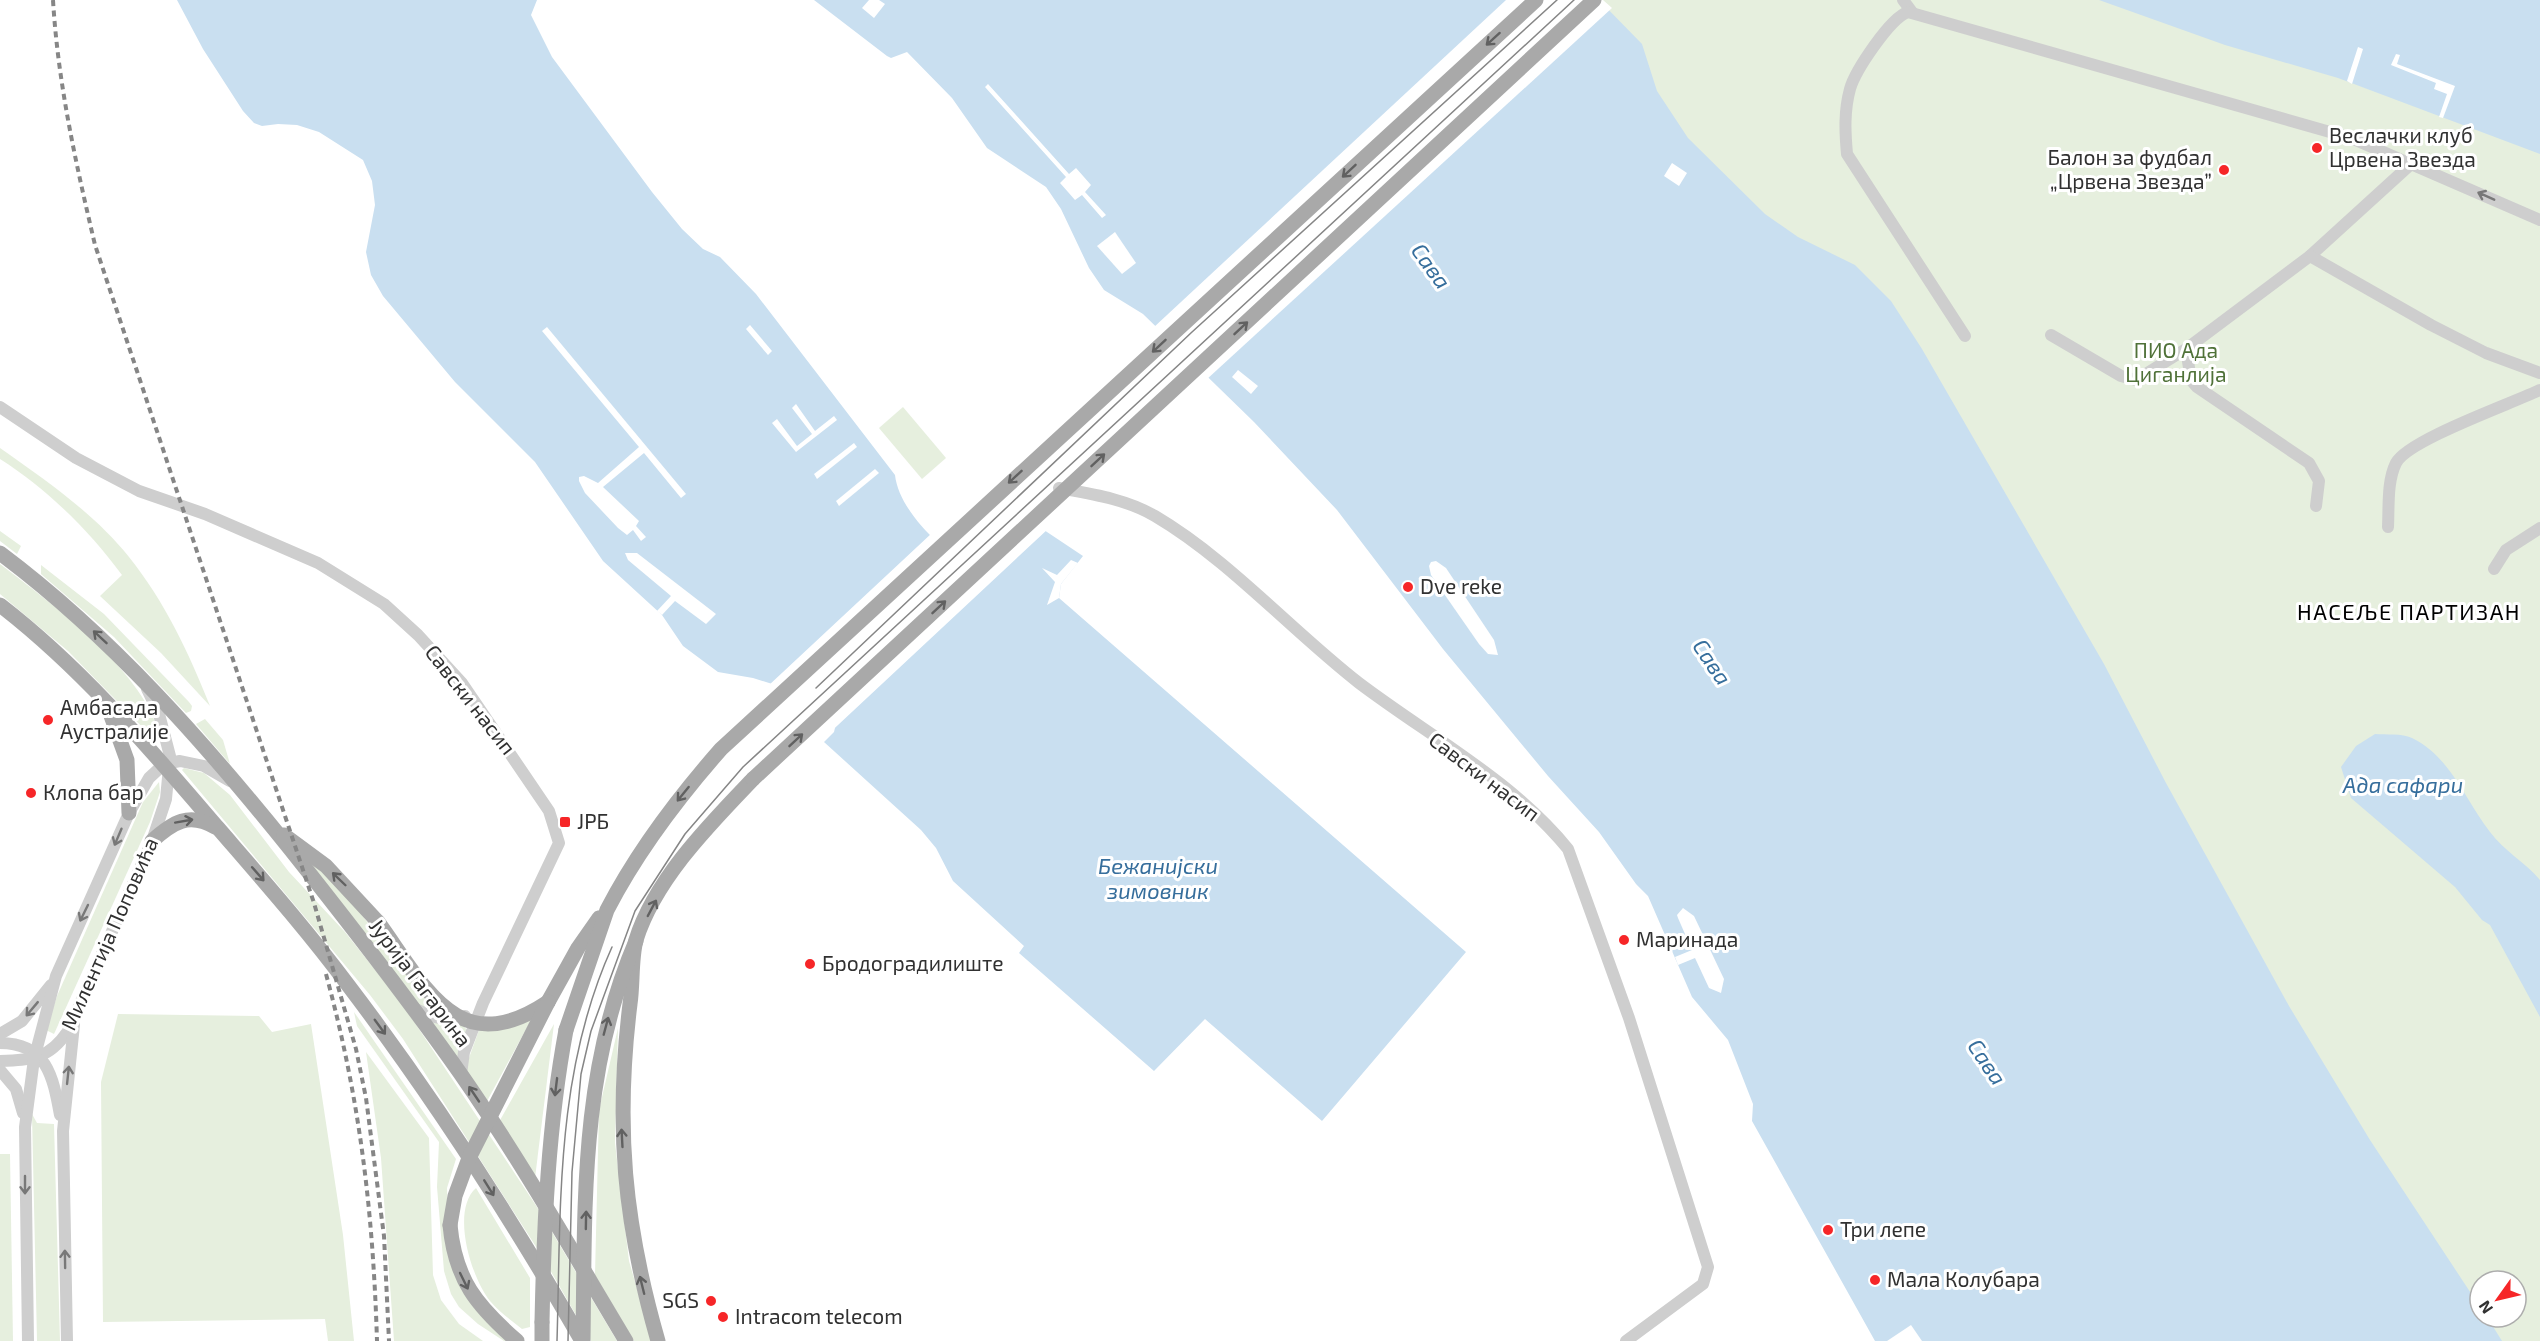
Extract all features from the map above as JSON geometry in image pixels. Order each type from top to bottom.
[{"type":"main road","points":[[517,1341],[472,1297],[454,1255],[450,1225],[455,1196],[469,1158],[578,948],[607,910],[656,828],[722,749],[1536,0]]},
{"type":"main road","points":[[582,1341],[587,1152],[592,1095],[611,1006],[636,941],[670,875],[712,823],[753,779],[1594,0]]},
{"type":"main road","name":"Јурија Гагарина","points":[[0,553],[90,627],[141,679],[241,789],[275,831],[414,1008],[461,1074],[529,1178],[626,1341]]},
{"type":"main road","points":[[0,605],[57,653],[168,766],[323,952],[407,1065],[509,1220],[582,1341]]},
{"type":"main road","points":[[102,697],[125,746],[130,783],[129,813]]},
{"type":"main road","points":[[152,841],[181,819],[203,821],[220,830]]},
{"type":"main road","points":[[275,831],[301,846],[326,866],[378,922],[427,990],[446,1008],[461,1017],[486,1025],[505,1024],[526,1016],[549,1002]]},
{"type":"main road","points":[[542,1341],[544,1238],[557,1077],[570,1014],[607,910]]},
{"type":"main road","points":[[636,941],[622,1085],[621,1124],[626,1197],[637,1263],[658,1341]]},
{"type":"street","points":[[1903,0],[1912,12]]},
{"type":"street","points":[[1965,336],[1847,154],[1844,123],[1850,87],[1889,25],[1898,16],[1912,12],[2351,138],[2540,220]]},
{"type":"street","points":[[2051,335],[2121,376],[2136,380],[2186,349],[2310,256],[2411,164]]},
{"type":"street","points":[[2310,256],[2431,325],[2486,353],[2540,373]]},
{"type":"street","points":[[2186,349],[2191,380],[2197,387],[2309,463],[2319,481],[2316,506]]},
{"type":"street","points":[[2388,527],[2391,478],[2396,464],[2405,451],[2423,440],[2540,390]]},
{"type":"street","name":"Савски насип","points":[[0,407],[76,459],[139,491],[205,514],[318,563],[350,582],[384,603],[402,619],[462,683],[549,811],[558,834],[557,850],[483,1003],[464,1052],[461,1074]]},
{"type":"street","name":"Савски насип","points":[[1058,488],[1100,496],[1141,509],[1183,535],[1356,681],[1507,790],[1549,826],[1568,849],[1629,1018],[1708,1267],[1703,1284],[1626,1341]]},
{"type":"street","points":[[2494,569],[2506,550],[2540,528]]},
{"type":"street","name":"Милентија Поповића","points":[[36,1056],[63,1039],[75,1018],[152,841],[166,799],[168,766],[159,714],[141,679]]},
{"type":"street","points":[[168,766],[204,765],[241,789]]},
{"type":"street","name":"Милентија Поповића","points":[[36,1056],[56,976],[129,813],[141,789],[168,766]]},
{"type":"street","points":[[0,1034],[22,1021],[56,976]]},
{"type":"street","points":[[414,1008],[437,1020],[453,1020],[468,1015],[483,1003]]},
{"type":"street","points":[[67,1341],[63,1131],[75,1018]]},
{"type":"street","points":[[0,1043],[18,1045],[36,1056],[50,1073],[63,1131]]},
{"type":"street","points":[[0,1061],[36,1056]]},
{"type":"street","points":[[28,1341],[25,1127],[36,1056]]},
{"type":"street","points":[[0,1070],[16,1089],[25,1127]]},
{"type":"green space","name":"ПИО Ада Циганлија","points":[[1489,0],[2540,0],[2540,1341],[2404,1341]]},
{"type":"green space","points":[[903,407],[946,458],[922,479],[879,428]]},
{"type":"green space","points":[[0,448],[85,512],[129,557],[154,592],[175,628],[210,706],[161,653],[100,596],[122,575],[96,542],[66,511],[34,483],[0,459]]},
{"type":"green space","points":[[0,531],[21,546],[17,554],[0,541]]},
{"type":"green space","points":[[0,564],[68,618],[114,661],[149,708],[159,732],[151,736],[68,651],[0,594]]},
{"type":"green space","points":[[41,565],[104,614],[189,702],[192,706],[191,711],[186,713],[114,637],[41,574]]},
{"type":"green space","points":[[205,719],[223,740],[230,764],[196,724]]},
{"type":"green space","points":[[184,768],[204,773],[230,795],[289,872],[345,932],[403,1005],[537,1207],[617,1341],[591,1341],[542,1256],[403,1039],[370,995],[182,770]]},
{"type":"green space","points":[[159,782],[160,792],[150,822],[54,1034],[46,1030],[57,996],[143,802]]},
{"type":"green space","points":[[311,860],[355,906],[418,988],[442,1014],[417,1005],[308,864]]},
{"type":"green space","points":[[354,1012],[456,1159],[447,1188],[448,1247],[510,1341],[504,1341],[478,1324],[459,1307],[451,1294],[444,1271],[437,1187],[439,1142],[357,1026]]},
{"type":"green space","points":[[118,1014],[259,1016],[272,1032],[311,1024],[343,1235],[354,1341],[328,1341],[325,1319],[103,1322],[101,1082]]},
{"type":"green space","points":[[426,1019],[440,1024],[462,1024],[467,1030],[456,1061]]},
{"type":"green space","points":[[531,1020],[486,1103],[465,1069],[479,1030]]},
{"type":"green space","points":[[554,1024],[535,1178],[499,1122]]},
{"type":"green space","points":[[618,1028],[615,1143],[629,1261],[652,1341],[634,1341],[595,1275],[599,1110]]},
{"type":"green space","points":[[366,1052],[429,1138],[433,1275],[441,1300],[459,1324],[483,1341],[394,1341],[381,1158]]},
{"type":"green space","points":[[32,1114],[37,1123],[54,1124],[60,1341],[37,1341]]},
{"type":"green space","points":[[0,1154],[10,1154],[13,1341],[0,1341]]},
{"type":"green space","points":[[476,1188],[530,1278],[530,1327],[522,1329],[497,1309],[483,1291],[471,1262],[464,1228],[465,1212],[468,1199]]},
{"type":"water","name":"Бежанијски зимовник","points":[[177,0],[537,0],[531,15],[552,57],[682,229],[703,249],[720,257],[756,294],[895,475],[904,502],[934,540],[969,569],[1038,526],[1083,556],[1061,584],[1059,598],[1466,952],[1322,1121],[1205,1019],[1154,1071],[1019,953],[1024,946],[953,881],[936,848],[921,830],[824,742],[834,732],[839,711],[829,702],[753,678],[718,672],[683,646],[662,615],[603,561],[535,462],[455,382],[383,296],[371,275],[366,252],[375,205],[372,181],[363,160],[319,132],[297,125],[262,126],[254,123],[243,111],[203,49]]},
{"type":"water","name":"Сава","points":[[814,0],[1599,0],[1642,44],[1657,91],[1688,138],[1765,214],[1798,237],[1855,265],[1891,301],[1922,349],[2104,664],[2166,783],[2289,1006],[2370,1140],[2468,1289],[2468,1329],[2494,1329],[2502,1341],[1875,1341],[1752,1121],[1753,1104],[1728,1040],[1692,997],[1648,896],[1636,884],[1599,832],[1548,776],[1443,649],[1337,510],[1254,422],[1143,314],[1104,290],[1089,268],[1061,209],[1046,187],[987,148],[952,98],[907,52],[891,58]]},
{"type":"water","points":[[2099,0],[2540,0],[2540,154],[2338,78],[2225,45]]},
{"type":"water","name":"Ада сафари","points":[[2375,734],[2408,736],[2426,746],[2447,768],[2496,839],[2540,880],[2540,1017],[2490,925],[2482,920],[2455,887],[2351,798],[2341,767],[2356,746]]},
{"type":"pier","points":[[869,0],[879,0],[885,4],[874,18],[862,8]]},
{"type":"pier","points":[[1506,0],[1603,0],[1612,8],[1206,380],[1153,328]]},
{"type":"pier","points":[[2358,47],[2363,49],[2352,84],[2347,81]]},
{"type":"pier","points":[[2396,54],[2400,55],[2397,64],[2455,86],[2443,118],[2439,117],[2447,94],[2434,89],[2436,83],[2391,65]]},
{"type":"pier","points":[[988,84],[1069,174],[1076,168],[1091,185],[1085,192],[1106,215],[1102,218],[1082,195],[1075,200],[1060,183],[1066,177],[985,87]]},
{"type":"pier","points":[[1672,163],[1687,173],[1679,186],[1664,176]]},
{"type":"pier","points":[[1115,232],[1136,263],[1122,274],[1097,246]]},
{"type":"pier","points":[[750,325],[772,351],[768,355],[746,329]]},
{"type":"pier","points":[[547,327],[686,494],[681,498],[644,453],[603,487],[639,521],[636,526],[646,537],[641,541],[633,530],[627,535],[618,528],[585,493],[579,481],[579,477],[584,476],[598,483],[639,447],[542,331]]},
{"type":"pier","points":[[1238,370],[1258,386],[1251,394],[1232,377]]},
{"type":"pier","points":[[796,404],[815,431],[834,416],[837,420],[796,452],[772,423],[777,419],[797,446],[812,434],[792,408]]},
{"type":"pier","points":[[854,443],[857,447],[817,479],[814,474]]},
{"type":"pier","points":[[875,469],[879,473],[839,506],[836,501]]},
{"type":"pier","points":[[1040,523],[1048,529],[823,739],[831,730],[836,712],[828,704],[768,686],[932,533],[941,544],[983,573]]},
{"type":"pier","points":[[625,553],[637,553],[716,614],[706,624],[675,601],[662,615],[657,611],[671,596],[628,560]]},
{"type":"pier","points":[[1071,560],[1078,563],[1061,584],[1059,598],[1047,605],[1055,582],[1042,568],[1057,575]]},
{"type":"pier","points":[[1436,561],[1446,568],[1494,640],[1498,655],[1488,654],[1479,644],[1431,575],[1429,566],[1431,562]]},
{"type":"pier","points":[[1683,908],[1694,916],[1724,979],[1721,993],[1709,988],[1695,958],[1678,965],[1675,957],[1692,950],[1677,915]]},
{"type":"pier","points":[[1911,1325],[1922,1341],[1887,1341]]},
{"type":"tram line","points":[[816,688],[1192,332],[1557,0]]},
{"type":"tram line","points":[[568,1341],[572,1172],[581,1074],[591,1031],[635,911],[685,834],[743,767],[1574,0]]},
{"type":"tram line","points":[[557,1341],[561,1190],[571,1091],[580,1043],[593,995],[612,947]]},
{"type":"railway","points":[[53,0],[63,93],[95,245],[314,903],[356,1049],[366,1098],[384,1236],[389,1341]]},
{"type":"railway","points":[[326,974],[348,1066],[363,1156],[372,1247],[377,1341]]},
{"type":"place","name":"Веслачки клуб Црвена Звезда","points":[[2317,148]]},
{"type":"place","name":"Балон за фудбал „Црвена Звезда”","points":[[2224,170]]},
{"type":"place","name":"Dve reke","points":[[1408,587]]},
{"type":"place","name":"Амбасада Аустралије","points":[[48,720]]},
{"type":"place","name":"Клопа бар","points":[[31,793]]},
{"type":"place","name":"ЈРБ","points":[[565,822]]},
{"type":"place","name":"Маринада","points":[[1624,940]]},
{"type":"place","name":"Бродоградилиште","points":[[810,964]]},
{"type":"place","name":"Три лепе","points":[[1828,1230]]},
{"type":"place","name":"Мала Колубара","points":[[1875,1280]]},
{"type":"place","name":"SGS","points":[[711,1301]]},
{"type":"place","name":"Intracom telecom","points":[[723,1317]]},
{"type":"district","name":"НАСЕЉЕ ПАРТИЗАН","points":[[2409,612]]}]
